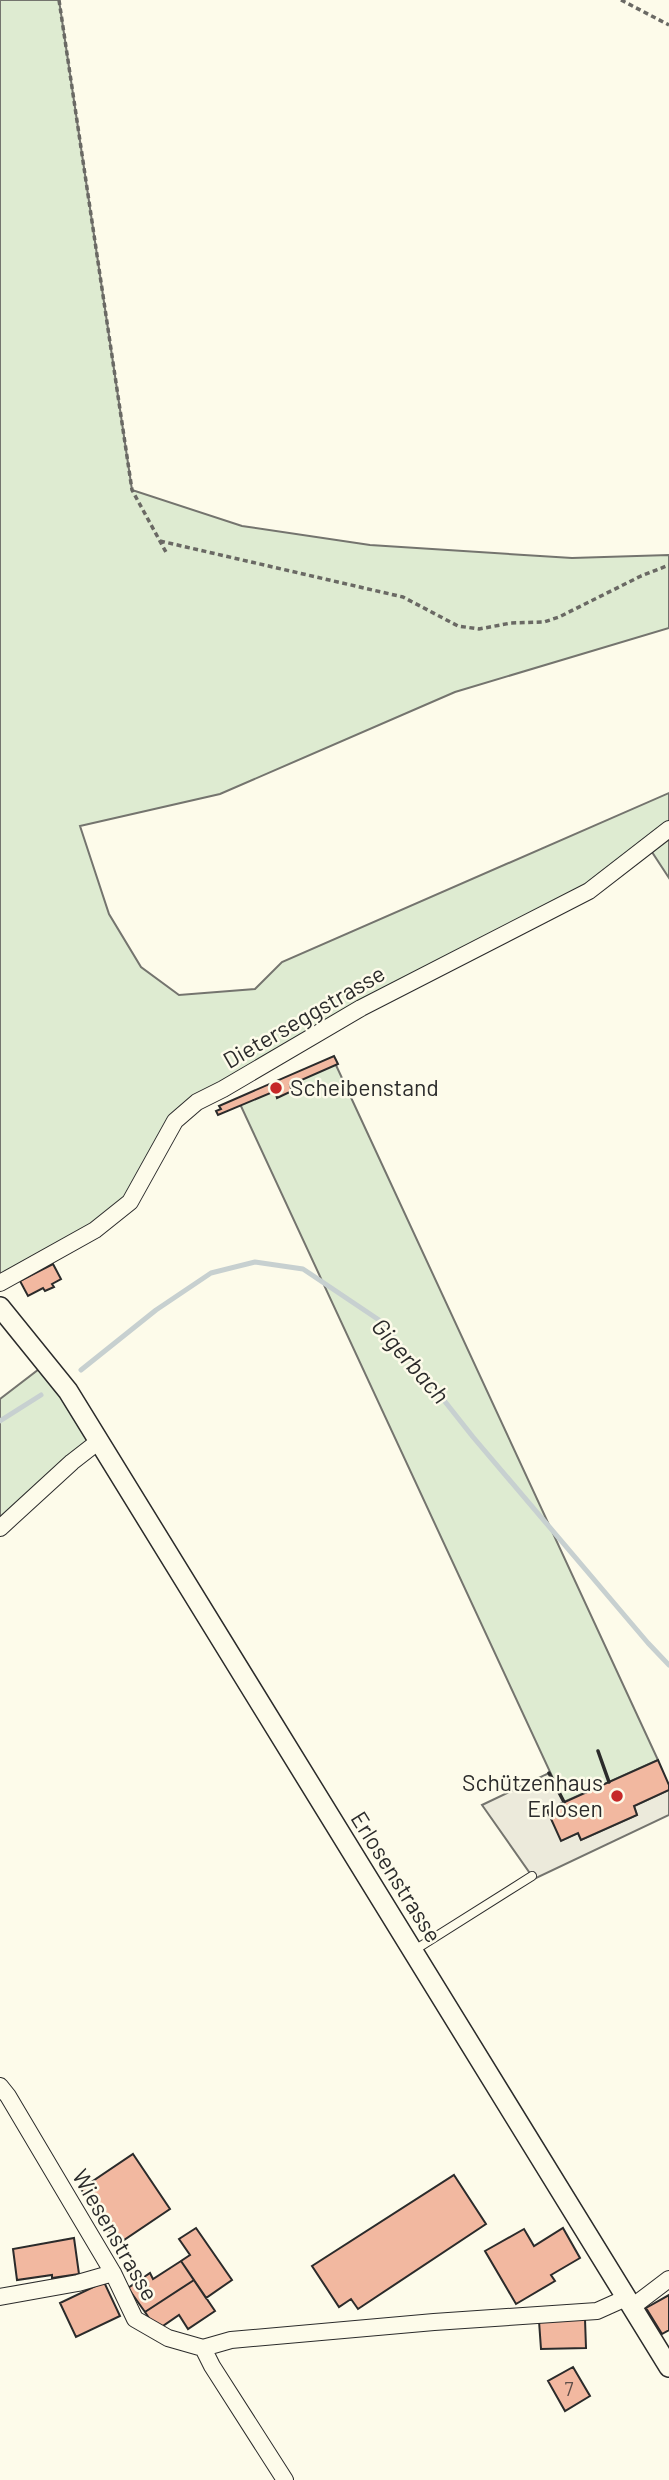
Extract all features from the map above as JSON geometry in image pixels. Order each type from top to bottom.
[{"type":"street","name":"Dieterseggstrasse","points":[[0,1283],[95,1230],[130,1202],[175,1121],[197,1102],[361,1008],[589,891],[669,829]]},
{"type":"street","name":"Erlosenstrasse","points":[[0,1307],[54,1372],[99,1441],[669,2367]]},
{"type":"street","points":[[0,1528],[72,1461],[99,1441]]},
{"type":"street","name":"Wiesenstrasse","points":[[0,2086],[113,2273],[135,2319],[167,2338],[203,2348]]},
{"type":"street","points":[[0,2297],[78,2283],[113,2273]]},
{"type":"street","points":[[285,2480],[203,2348],[231,2340],[597,2311],[629,2302],[669,2279]]},
{"type":"lane","points":[[413,1951],[532,1876]]},
{"type":"path","points":[[59,0],[132,490],[167,554]]},
{"type":"path","points":[[621,0],[669,25]]},
{"type":"path","points":[[160,541],[403,597],[458,626],[479,629],[510,623],[544,622],[559,617],[669,565]]},
{"type":"green space","points":[[0,0],[59,0],[132,490],[242,526],[370,545],[572,558],[669,555],[669,628],[455,692],[220,794],[80,826],[109,914],[141,967],[179,995],[255,989],[282,962],[669,793],[669,878],[648,846],[589,891],[197,1102],[130,1202],[0,1283]]},
{"type":"green space","points":[[335,1063],[658,1760],[564,1802],[240,1104]]},
{"type":"green space","points":[[47,1363],[99,1441],[0,1528],[0,1399]]},
{"type":"shaded area","points":[[549,1773],[564,1802],[547,1810],[562,1840],[578,1833],[581,1840],[637,1815],[634,1806],[669,1790],[669,1815],[534,1879],[482,1805]]},
{"type":"building","name":"Scheibenstand","points":[[334,1056],[338,1064],[290,1085],[292,1091],[277,1098],[275,1091],[218,1115],[216,1111],[221,1109],[219,1106]]},
{"type":"building","points":[[53,1264],[61,1279],[52,1284],[54,1287],[45,1291],[43,1288],[28,1296],[20,1281]]},
{"type":"building","name":"Schützenhaus Erlosen","points":[[658,1760],[669,1790],[634,1806],[637,1815],[581,1840],[578,1833],[561,1841],[547,1810]]},
{"type":"building","points":[[133,2154],[170,2209],[118,2244],[81,2189]]},
{"type":"building","points":[[454,2175],[486,2224],[358,2309],[351,2299],[339,2307],[312,2266]]},
{"type":"building","points":[[196,2228],[232,2280],[206,2298],[181,2261],[190,2255],[179,2239]]},
{"type":"building","points":[[563,2228],[580,2258],[551,2275],[555,2281],[516,2304],[485,2251],[524,2229],[534,2246]]},
{"type":"building","points":[[74,2238],[79,2274],[17,2280],[13,2249]]},
{"type":"building","points":[[181,2261],[194,2280],[145,2312],[128,2288],[150,2273],[153,2279]]},
{"type":"building","points":[[194,2280],[215,2311],[188,2329],[179,2315],[157,2330],[145,2312]]},
{"type":"building","points":[[104,2282],[120,2316],[76,2337],[60,2303]]},
{"type":"building","points":[[669,2295],[669,2330],[662,2334],[646,2308]]},
{"type":"building","points":[[585,2319],[586,2348],[541,2349],[539,2321]]},
{"type":"building","points":[[573,2367],[590,2396],[565,2411],[548,2381]]},
{"type":"waterway","name":"Gigerbach","points":[[81,1370],[156,1310],[211,1273],[255,1262],[303,1269],[382,1322],[473,1437],[669,1665]]},
{"type":"waterway","name":"Gigerbach","points":[[0,1421],[41,1395]]},
{"type":"wall","points":[[598,1751],[609,1782]]},
{"type":"wall","points":[[549,1773],[564,1802]]},
{"type":"place","name":"Scheibenstand","points":[[276,1088]]},
{"type":"place","name":"Schützenhaus Erlosen","points":[[617,1796]]}]
